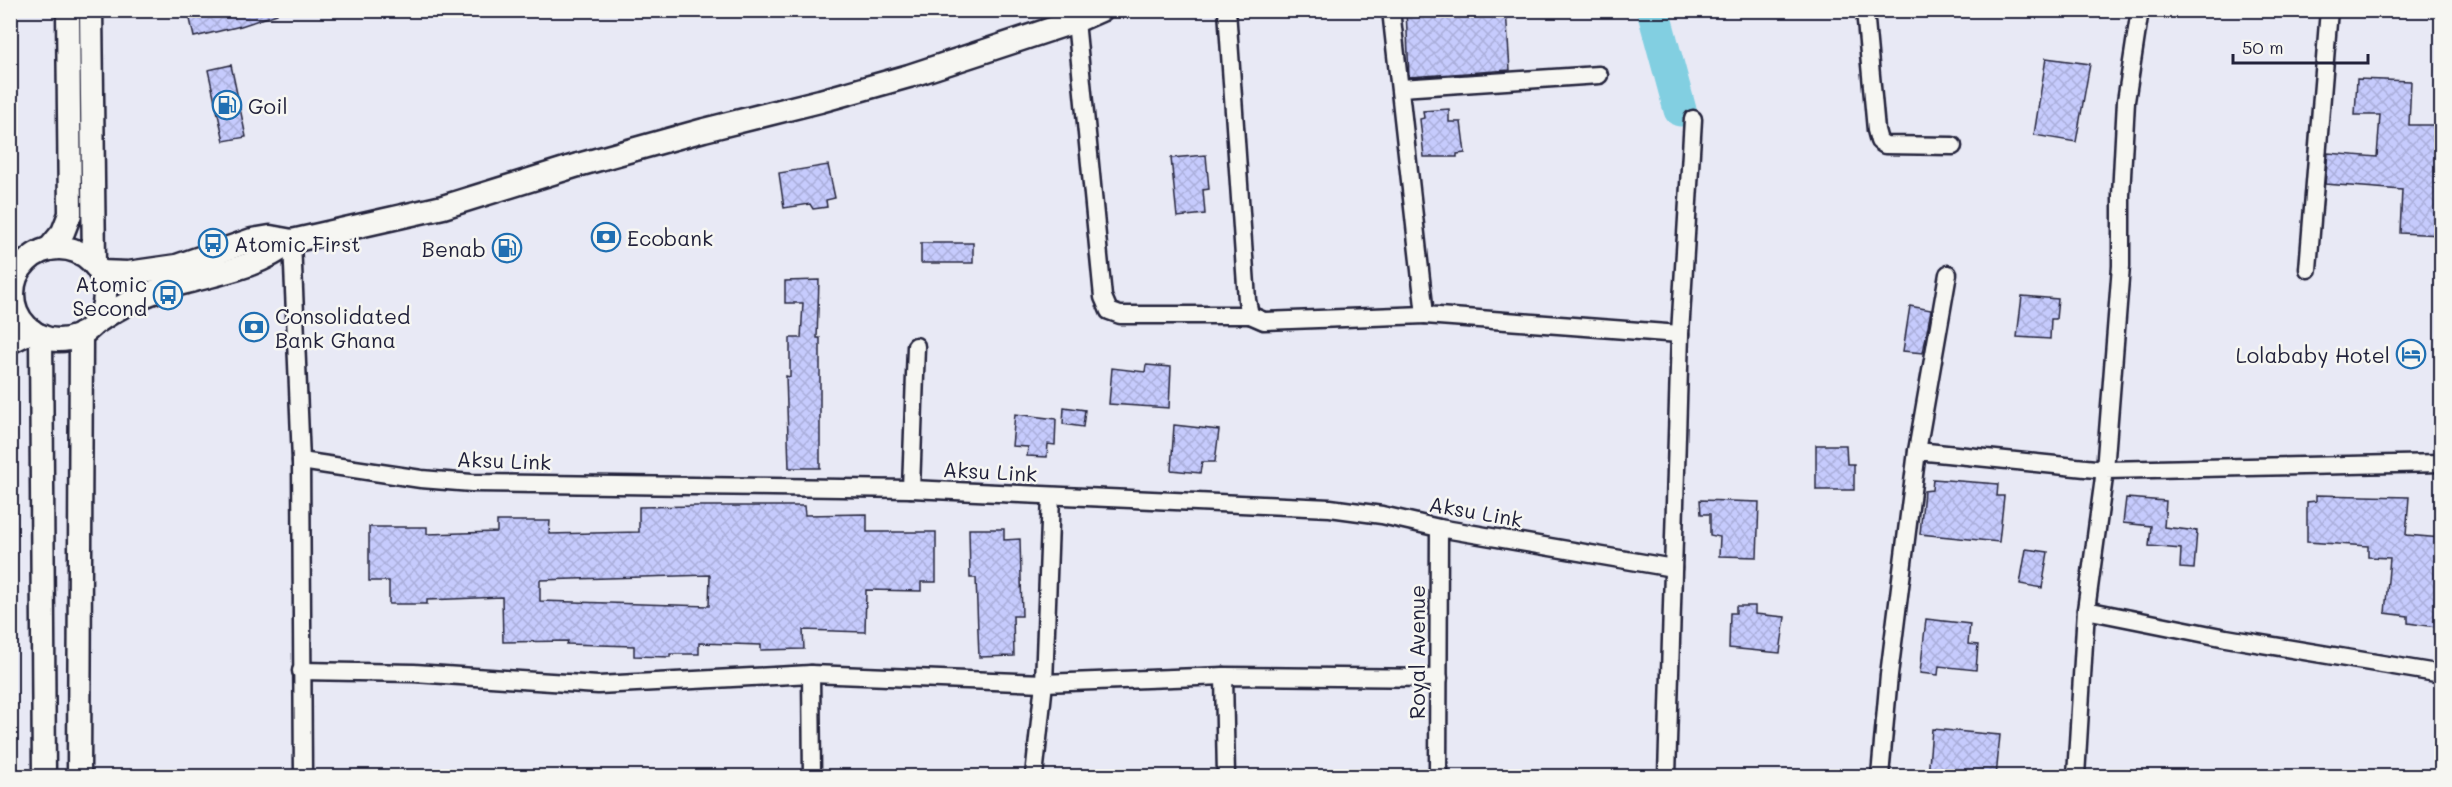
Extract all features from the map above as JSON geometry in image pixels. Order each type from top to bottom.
[{"type":"main road","points":[[49,249],[63,232],[70,214],[68,10]]},
{"type":"main road","points":[[79,777],[87,329],[102,309],[105,296],[97,268],[91,10]]},
{"type":"main road","points":[[292,241],[277,253],[257,263],[184,282],[132,300],[87,329],[63,339],[37,333],[23,322],[14,303],[15,272],[37,253],[49,249],[74,250],[85,256],[97,268],[128,273],[177,266],[252,240],[270,237],[292,241],[443,207],[597,159],[909,76],[1076,21],[1101,10]]},
{"type":"main road","points":[[10,342],[37,333]]},
{"type":"main road","points":[[37,333],[44,777]]},
{"type":"street","points":[[1227,10],[1247,300],[1251,315]]},
{"type":"street","points":[[1391,10],[1425,315]]},
{"type":"street","points":[[1865,10],[1876,130],[1879,141],[1885,145],[1953,146]]},
{"type":"street","points":[[2076,777],[2086,610],[2105,470],[2121,266],[2121,195],[2126,101],[2140,10]]},
{"type":"street","points":[[2308,269],[2329,10]]},
{"type":"street","points":[[1076,21],[1102,297],[1109,310],[1120,315],[1251,315],[1264,321],[1425,315],[1680,333]]},
{"type":"street","points":[[1401,88],[1599,75]]},
{"type":"street","points":[[1667,777],[1680,333],[1693,119]]},
{"type":"street","points":[[292,241],[301,461],[303,777]]},
{"type":"street","points":[[1880,777],[1888,675],[1917,451],[1948,274]]},
{"type":"street","points":[[911,489],[916,346]]},
{"type":"street","points":[[1917,451],[2105,470],[2442,463]]},
{"type":"street","name":"Aksu Link","points":[[301,461],[421,479],[472,483],[911,489],[1330,508],[1382,515],[1439,528],[1673,568]]},
{"type":"street","points":[[1034,777],[1044,683],[1051,496]]},
{"type":"street","name":"Royal Avenue","points":[[1438,777],[1439,528]]},
{"type":"street","points":[[2086,610],[2226,638],[2442,674]]},
{"type":"street","points":[[301,671],[414,673],[598,685],[811,674],[1044,683],[1224,676],[1439,678]]},
{"type":"street","points":[[811,674],[812,777]]},
{"type":"street","points":[[1224,676],[1226,777]]},
{"type":"building","points":[[188,10],[276,10],[277,14],[241,26],[194,37]]},
{"type":"building","points":[[1406,10],[1506,10],[1510,70],[1409,77]]},
{"type":"building","points":[[2046,58],[2090,64],[2076,142],[2034,135]]},
{"type":"building","points":[[231,65],[246,137],[224,141],[208,70]]},
{"type":"building","points":[[2357,79],[2411,81],[2409,125],[2442,125],[2442,235],[2400,233],[2402,190],[2325,184],[2328,153],[2377,157],[2380,115],[2355,115]]},
{"type":"building","points":[[1449,109],[1449,122],[1461,122],[1465,153],[1457,154],[1457,157],[1424,157],[1420,119],[1424,118],[1423,111]]},
{"type":"building","points":[[1206,155],[1209,189],[1203,190],[1205,214],[1177,217],[1171,158]]},
{"type":"building","points":[[828,165],[835,198],[826,200],[827,207],[813,209],[810,204],[784,208],[779,173]]},
{"type":"building","points":[[921,243],[973,243],[973,263],[921,263]]},
{"type":"building","points":[[819,280],[817,338],[820,338],[820,468],[789,468],[786,376],[790,377],[790,338],[801,338],[803,303],[785,303],[785,281]]},
{"type":"building","points":[[2022,296],[2058,299],[2056,319],[2051,319],[2050,339],[2017,337]]},
{"type":"building","points":[[1910,306],[1931,310],[1923,353],[1903,351]]},
{"type":"building","points":[[1146,365],[1171,367],[1169,408],[1109,404],[1112,368],[1145,372]]},
{"type":"building","points":[[1064,407],[1085,410],[1083,427],[1063,424]]},
{"type":"building","points":[[1015,414],[1056,419],[1055,445],[1048,444],[1047,457],[1027,456],[1028,447],[1012,446]]},
{"type":"building","points":[[1174,425],[1219,430],[1215,462],[1202,462],[1200,473],[1171,470]]},
{"type":"building","points":[[1816,445],[1846,445],[1847,464],[1854,464],[1854,490],[1816,490]]},
{"type":"building","points":[[1933,479],[1998,484],[1997,496],[2004,496],[1999,542],[1920,534],[1924,491],[1932,490]]},
{"type":"building","points":[[2316,495],[2409,497],[2406,535],[2442,538],[2442,590],[2436,627],[2408,623],[2408,616],[2385,613],[2390,558],[2368,557],[2368,546],[2307,542],[2307,502],[2316,501]]},
{"type":"building","points":[[2126,498],[2166,501],[2164,527],[2197,531],[2194,569],[2180,568],[2181,549],[2149,546],[2151,526],[2123,523]]},
{"type":"building","points":[[1700,500],[1759,502],[1757,557],[1719,556],[1720,537],[1710,535],[1710,514],[1701,514]]},
{"type":"building","points":[[804,506],[805,515],[867,514],[867,532],[936,532],[936,582],[921,582],[921,591],[866,590],[865,632],[803,630],[804,649],[761,650],[761,645],[699,643],[699,654],[670,654],[670,657],[634,656],[634,646],[567,644],[568,641],[503,642],[502,597],[427,600],[427,604],[389,604],[389,581],[369,581],[369,527],[427,527],[427,534],[497,532],[497,521],[550,521],[549,534],[639,532],[639,507]],"holes":[[[710,575],[709,606],[540,601],[540,580]]]},
{"type":"building","points":[[969,529],[1004,529],[1004,540],[1020,539],[1022,616],[1013,616],[1014,656],[979,657],[976,578],[970,578]]},
{"type":"building","points":[[2026,549],[2048,552],[2042,588],[2020,584]]},
{"type":"building","points":[[1736,606],[1755,606],[1755,614],[1785,617],[1780,653],[1729,648],[1730,613],[1736,613]]},
{"type":"building","points":[[1926,619],[1970,624],[1968,644],[1978,645],[1976,670],[1939,666],[1938,675],[1920,673]]},
{"type":"building","points":[[1932,729],[2000,735],[1996,777],[1928,777]]},
{"type":"waterway","points":[[1653,10],[1680,110]]},
{"type":"place","name":"Goil","points":[[227,105]]},
{"type":"place","name":"Ecobank","points":[[606,237]]},
{"type":"place","name":"Atomic First","points":[[213,243]]},
{"type":"place","name":"Benab","points":[[507,248]]},
{"type":"place","name":"Atomic Second","points":[[168,295]]},
{"type":"place","name":"Consolidated Bank Ghana","points":[[254,327]]},
{"type":"place","name":"Lolababy Hotel","points":[[2411,354]]}]
